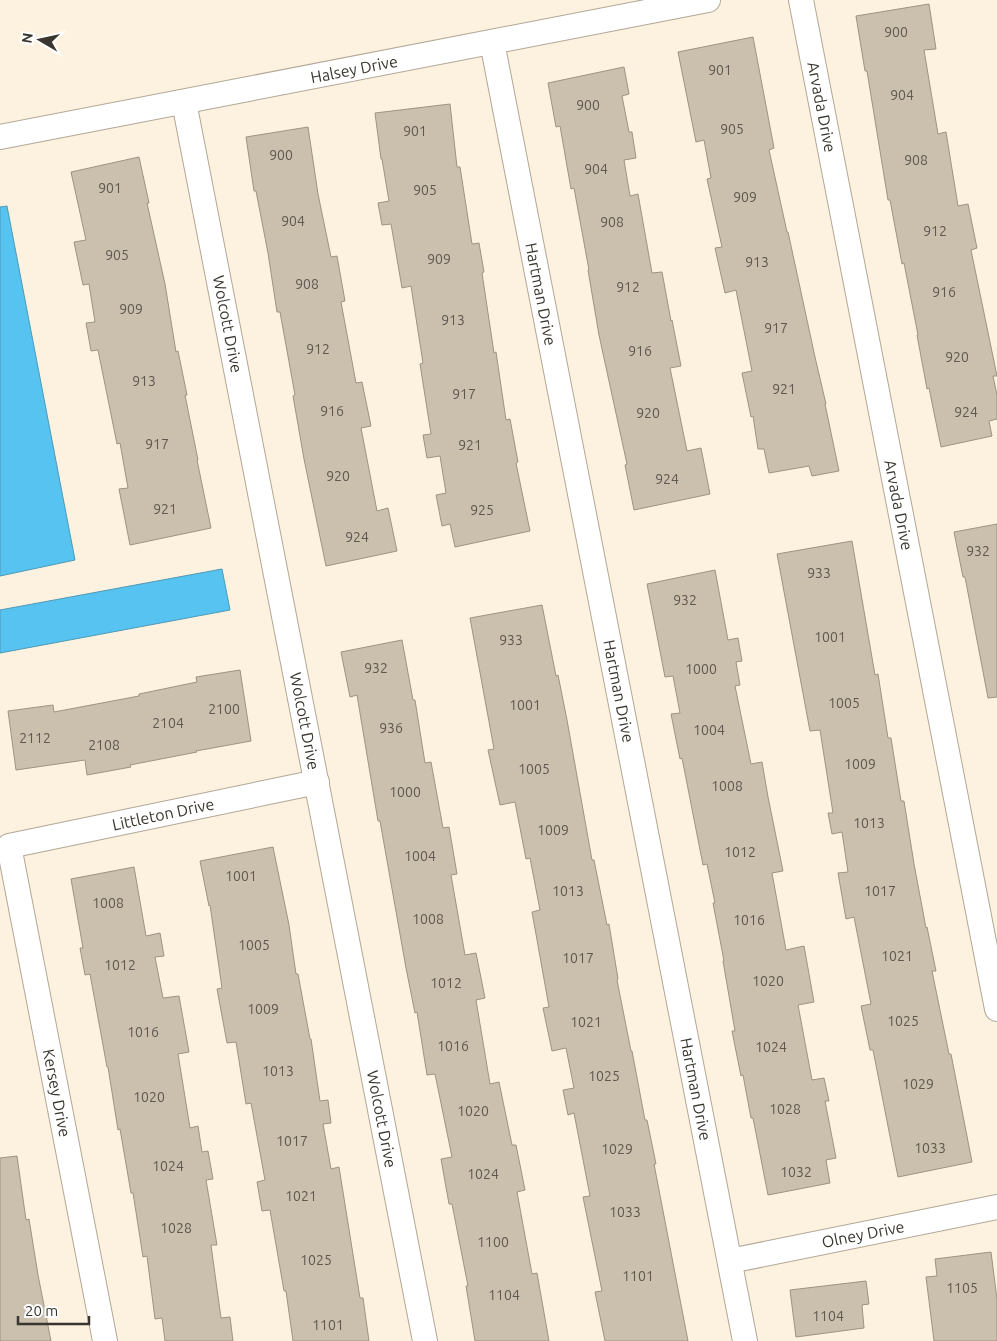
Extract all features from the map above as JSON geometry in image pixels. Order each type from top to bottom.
[{"type":"street","name":"Halsey Drive","points":[[0,137],[708,0]]},
{"type":"street","name":"Arvada Drive","points":[[801,0],[997,1009]]},
{"type":"street","name":"Hartman Drive","points":[[492,42],[745,1341]]},
{"type":"street","name":"Wolcott Drive","points":[[184,102],[425,1341]]},
{"type":"street","name":"Littleton Drive","points":[[9,846],[317,782]]},
{"type":"street","name":"Kersey Drive","points":[[9,846],[105,1341]]},
{"type":"street","name":"Olney Drive","points":[[730,1261],[997,1207]]},
{"type":"water","points":[[7,206],[75,560],[0,576],[0,207]]},
{"type":"water","points":[[222,569],[230,610],[0,653],[0,610]]},
{"type":"building","points":[[929,4],[936,49],[924,50],[938,134],[946,132],[958,206],[968,204],[977,248],[971,250],[997,376],[993,376],[997,395],[997,419],[989,421],[992,436],[941,447],[929,388],[927,389],[904,263],[902,264],[890,200],[888,200],[856,16]]},
{"type":"building","points":[[753,37],[774,148],[769,150],[826,404],[839,471],[812,476],[809,466],[769,473],[764,449],[758,449],[753,416],[751,417],[742,373],[752,371],[736,290],[725,293],[715,248],[722,247],[707,179],[711,178],[704,140],[696,142],[678,52]]},
{"type":"building","points":[[624,67],[629,94],[622,96],[629,132],[632,132],[636,158],[624,160],[630,196],[638,194],[652,273],[662,272],[681,366],[670,368],[687,451],[701,448],[710,494],[634,510],[625,465],[627,464],[599,335],[574,188],[571,189],[560,126],[556,127],[548,83]]},
{"type":"building","points":[[450,104],[457,167],[460,167],[472,244],[479,243],[494,353],[496,352],[506,420],[510,419],[518,462],[516,463],[530,531],[455,547],[450,524],[442,526],[436,495],[446,493],[440,456],[427,458],[423,435],[431,434],[420,364],[423,363],[411,286],[402,288],[391,224],[382,225],[378,203],[389,201],[375,113]]},
{"type":"building","points":[[308,127],[318,194],[331,257],[337,256],[345,301],[341,302],[356,383],[362,382],[371,426],[361,428],[377,511],[388,508],[397,551],[326,566],[304,459],[280,312],[277,312],[268,253],[256,191],[254,191],[246,137]]},
{"type":"building","points":[[139,157],[165,284],[176,352],[178,351],[187,395],[185,395],[211,528],[130,545],[119,489],[128,488],[120,443],[117,444],[98,350],[91,351],[86,323],[95,322],[89,284],[83,285],[74,242],[86,240],[71,172]]},
{"type":"building","points":[[997,524],[997,697],[988,698],[965,577],[963,577],[954,532]]},
{"type":"building","points":[[852,541],[875,675],[878,674],[888,738],[891,738],[901,801],[904,801],[926,928],[936,971],[932,971],[949,1054],[951,1054],[972,1162],[898,1177],[873,1050],[870,1050],[861,1006],[871,1004],[854,917],[846,919],[838,873],[848,872],[842,832],[832,834],[828,813],[833,813],[820,730],[810,731],[777,554]]},
{"type":"building","points":[[715,570],[728,640],[738,638],[742,661],[736,662],[740,685],[735,686],[751,764],[762,762],[783,871],[772,873],[786,950],[804,946],[814,1002],[798,1005],[812,1080],[824,1078],[829,1101],[825,1101],[836,1158],[826,1160],[830,1183],[768,1195],[753,1118],[751,1118],[732,1031],[735,1031],[713,903],[715,903],[707,864],[703,865],[682,758],[680,759],[671,714],[680,713],[673,676],[665,677],[647,584]]},
{"type":"building","points":[[542,605],[567,720],[592,860],[594,860],[607,925],[609,924],[617,980],[645,1120],[647,1120],[656,1164],[654,1164],[688,1341],[605,1341],[595,1292],[602,1291],[583,1197],[590,1196],[574,1113],[568,1115],[563,1090],[574,1088],[566,1048],[552,1051],[543,1008],[549,1007],[532,912],[540,910],[530,858],[526,859],[515,802],[500,805],[488,750],[494,749],[470,618]]},
{"type":"building","points":[[402,640],[413,700],[415,700],[425,763],[431,762],[443,828],[449,827],[457,874],[451,875],[465,955],[476,953],[485,998],[476,1000],[490,1084],[499,1082],[512,1145],[516,1145],[525,1190],[517,1192],[532,1274],[537,1273],[549,1341],[475,1341],[466,1286],[468,1286],[452,1204],[449,1204],[441,1159],[452,1157],[435,1074],[427,1075],[417,1012],[415,1013],[380,821],[378,821],[357,695],[350,697],[341,652]]},
{"type":"building","points":[[240,670],[251,741],[87,775],[85,760],[16,770],[8,711],[53,705],[54,712],[139,696],[139,694],[197,682],[196,677]]},
{"type":"building","points":[[273,847],[289,925],[296,974],[298,974],[311,1039],[320,1101],[328,1100],[331,1123],[323,1124],[331,1169],[339,1167],[360,1298],[363,1298],[369,1341],[293,1341],[286,1291],[284,1291],[270,1210],[262,1211],[257,1182],[265,1180],[251,1103],[246,1104],[236,1042],[227,1043],[217,989],[222,988],[210,905],[200,861]]},
{"type":"building","points":[[134,867],[146,936],[160,933],[164,956],[155,957],[163,998],[179,996],[189,1052],[178,1054],[190,1128],[198,1126],[202,1152],[208,1151],[213,1179],[206,1180],[217,1245],[211,1245],[221,1318],[230,1317],[233,1341],[165,1341],[162,1318],[155,1319],[147,1256],[143,1257],[133,1193],[131,1193],[120,1129],[118,1130],[90,974],[85,975],[80,948],[83,948],[71,879]]},
{"type":"building","points":[[17,1156],[26,1220],[29,1219],[51,1341],[0,1341],[0,1158]]},
{"type":"building","points":[[991,1252],[997,1299],[997,1341],[934,1341],[926,1277],[937,1276],[935,1259]]},
{"type":"building","points":[[866,1281],[869,1304],[862,1305],[864,1328],[796,1337],[790,1290]]}]
